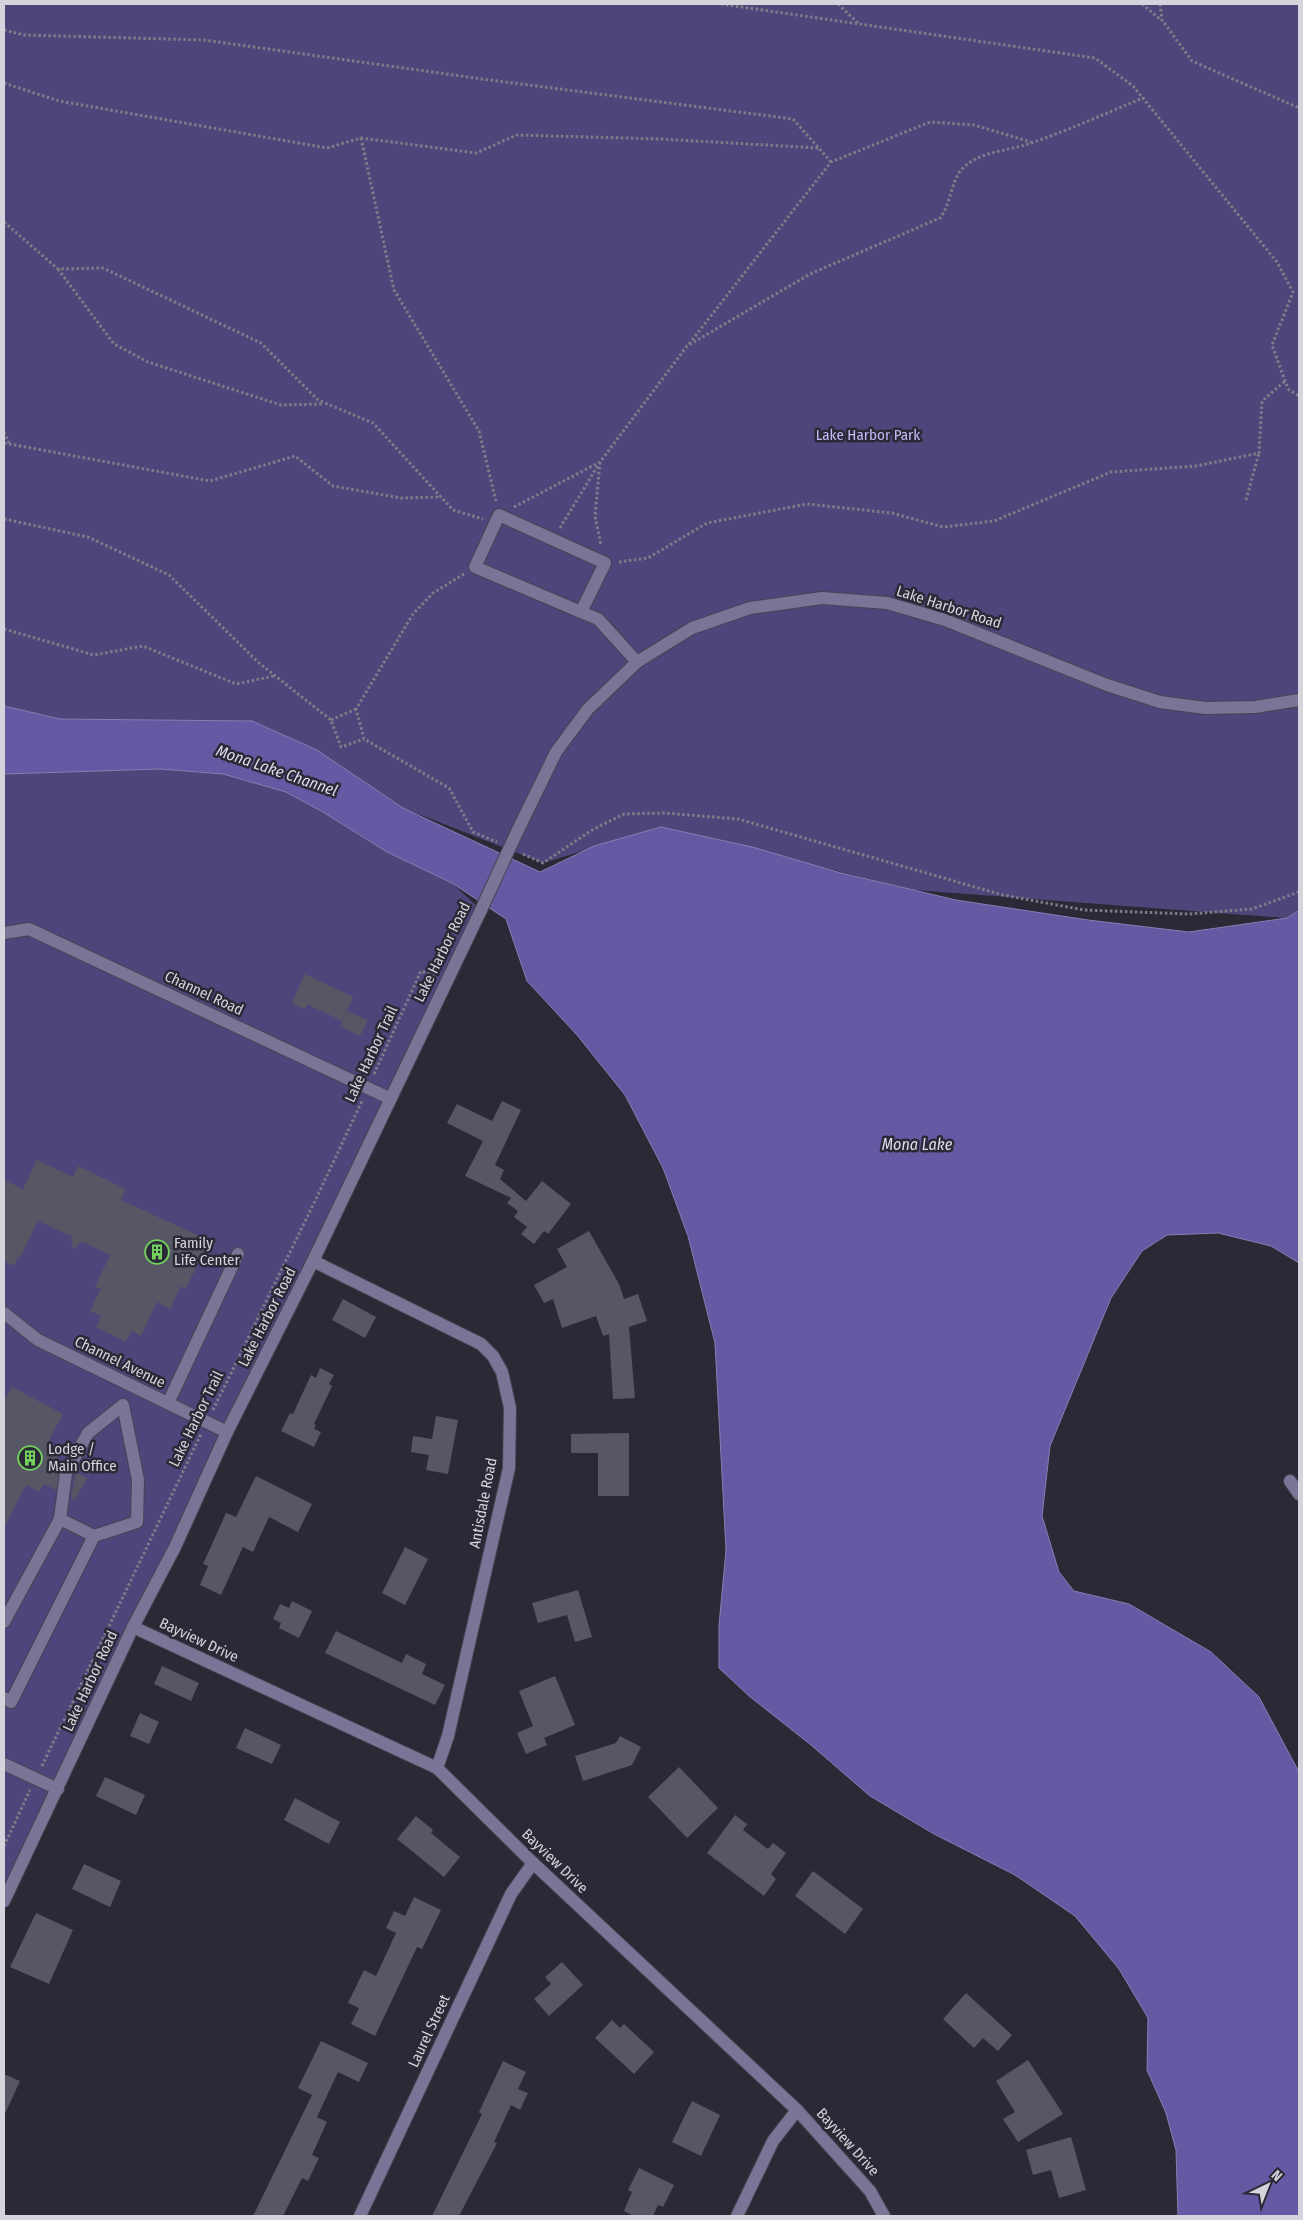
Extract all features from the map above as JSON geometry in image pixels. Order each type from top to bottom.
[{"type":"street","points":[[581,612],[605,563],[553,539],[497,519],[475,567],[581,612],[598,619],[637,662]]},
{"type":"street","name":"Lake Harbor Road","points":[[4,1901],[133,1628],[175,1547],[227,1432],[313,1261],[389,1098],[556,752],[588,709],[637,662],[692,628],[750,608],[822,598],[887,604],[945,620],[1107,685],[1160,702],[1205,708],[1255,707],[1299,700]]},
{"type":"street","name":"Channel Road","points":[[5,936],[28,929],[389,1098]]},
{"type":"street","points":[[168,1403],[238,1254]]},
{"type":"street","name":"Antisdale Road","points":[[313,1261],[481,1344],[493,1356],[502,1372],[510,1408],[509,1468],[448,1736],[437,1768]]},
{"type":"street","name":"Channel Avenue","points":[[4,1313],[38,1340],[227,1432]]},
{"type":"street","points":[[4,1622],[60,1519],[66,1473],[88,1433],[123,1405],[133,1386]]},
{"type":"street","points":[[60,1519],[94,1536],[137,1522],[138,1480],[123,1405]]},
{"type":"street","points":[[1290,1481],[1299,1494]]},
{"type":"street","points":[[4,1698],[11,1702],[94,1536]]},
{"type":"street","name":"Bayview Drive","points":[[133,1628],[437,1768],[533,1863],[797,2110],[870,2191],[884,2216]]},
{"type":"street","points":[[4,1764],[58,1789]]},
{"type":"street","name":"Laurel Street","points":[[360,2216],[512,1894],[533,1863]]},
{"type":"street","points":[[737,2216],[773,2141],[797,2110]]},
{"type":"path","points":[[721,4],[1095,58],[1133,86],[1278,262],[1293,292],[1272,345],[1288,389],[1299,396]]},
{"type":"path","points":[[838,4],[859,24]]},
{"type":"path","points":[[1142,4],[1162,20],[1192,61],[1299,108]]},
{"type":"path","points":[[1160,4],[1162,20]]},
{"type":"path","points":[[4,30],[24,35],[204,40],[473,78],[793,119],[831,162]]},
{"type":"path","points":[[4,83],[59,101],[327,148],[361,138],[476,153],[517,135],[660,139],[819,148]]},
{"type":"path","points":[[687,346],[810,274],[940,218],[948,209],[954,184],[963,168],[975,158],[1032,143],[1143,98]]},
{"type":"path","points":[[553,539],[600,462],[687,346],[831,162],[930,122],[974,124],[1032,143]]},
{"type":"path","points":[[361,138],[394,290],[479,431],[497,519]]},
{"type":"path","points":[[4,222],[58,269],[114,344],[148,362],[281,405],[327,404]]},
{"type":"path","points":[[58,269],[103,268],[261,344],[318,400],[373,424],[453,510],[497,519],[600,462]]},
{"type":"path","points":[[1246,500],[1259,453],[1262,402],[1285,382]]},
{"type":"path","points":[[4,432],[10,444]]},
{"type":"path","points":[[4,443],[210,482],[295,456],[333,486],[401,498],[441,497]]},
{"type":"path","points":[[600,462],[595,516],[605,563],[648,558],[707,523],[807,504],[892,513],[943,527],[994,521],[1110,472],[1196,466],[1259,453]]},
{"type":"path","points":[[4,519],[88,537],[169,575],[259,663],[331,720],[341,747],[364,739]]},
{"type":"path","points":[[331,720],[356,709],[413,614],[433,593],[475,567]]},
{"type":"path","points":[[4,629],[94,655],[143,646],[236,684],[275,676]]},
{"type":"path","points":[[356,709],[364,739],[448,788],[474,832],[500,844]]},
{"type":"path","points":[[517,851],[543,863],[592,830],[624,814],[665,813],[738,818],[1003,895],[1084,910],[1189,914],[1252,909],[1299,892]]},
{"type":"path","name":"Lake Harbor Trail","points":[[4,1846],[207,1422],[311,1210],[421,971],[446,981]]},
{"type":"green space","name":"Lake Harbor Park","points":[[4,4],[1299,4],[1299,909],[1287,918],[913,890],[661,827],[543,863],[403,808],[317,750],[252,721],[60,719],[4,706]]},
{"type":"green space","points":[[160,769],[223,774],[286,792],[323,812],[387,852],[452,883],[481,910],[4,1901],[4,774]]},
{"type":"water","name":"Mona Lake","points":[[4,706],[60,719],[252,721],[317,750],[403,808],[540,872],[594,846],[661,827],[752,847],[841,873],[956,900],[1088,920],[1189,932],[1287,918],[1299,910],[1299,1263],[1271,1246],[1218,1233],[1167,1235],[1142,1251],[1111,1298],[1050,1446],[1042,1516],[1059,1572],[1074,1591],[1129,1604],[1211,1652],[1259,1697],[1299,1772],[1299,2216],[1178,2216],[1176,2150],[1166,2113],[1147,2070],[1148,2018],[1119,1969],[1075,1916],[1015,1875],[934,1834],[870,1796],[811,1745],[749,1696],[719,1668],[719,1625],[726,1550],[715,1343],[688,1236],[663,1168],[625,1095],[577,1035],[527,981],[506,919],[452,883],[387,852],[323,812],[286,792],[223,774],[160,769],[4,774]]},
{"type":"building","points":[[305,974],[353,997],[342,1021],[307,1004],[305,1010],[292,1003]]},
{"type":"building","points":[[347,1011],[368,1020],[360,1036],[340,1026]]},
{"type":"building","points":[[502,1101],[521,1110],[495,1165],[504,1170],[500,1179],[526,1201],[542,1181],[571,1204],[548,1234],[544,1231],[534,1244],[521,1234],[527,1227],[514,1217],[518,1211],[507,1203],[511,1198],[465,1176],[483,1141],[447,1123],[457,1104],[492,1121]]},
{"type":"building","name":"Family Life Center","points":[[37,1160],[73,1177],[78,1166],[126,1189],[121,1200],[204,1238],[201,1245],[205,1248],[186,1289],[181,1286],[170,1309],[157,1302],[141,1336],[131,1331],[126,1342],[96,1327],[101,1316],[90,1311],[101,1289],[95,1287],[110,1255],[82,1242],[73,1250],[71,1236],[38,1221],[20,1258],[18,1257],[14,1266],[4,1261],[4,1180],[23,1189]]},
{"type":"building","points":[[589,1231],[619,1284],[624,1299],[638,1294],[647,1321],[629,1327],[635,1398],[613,1399],[609,1334],[603,1336],[596,1316],[562,1328],[553,1299],[544,1303],[534,1285],[567,1267],[557,1249]]},
{"type":"building","points":[[343,1299],[376,1317],[365,1338],[332,1320]]},
{"type":"building","points":[[320,1368],[334,1375],[329,1384],[332,1386],[314,1424],[316,1425],[314,1429],[321,1432],[314,1447],[281,1431],[290,1413],[293,1414],[311,1375],[316,1378]]},
{"type":"building","name":"Lodge / Main Office","points":[[12,1387],[63,1414],[45,1448],[59,1455],[55,1462],[61,1465],[56,1490],[44,1484],[39,1492],[26,1485],[4,1528],[4,1402]]},
{"type":"building","points":[[436,1416],[458,1420],[448,1474],[426,1470],[429,1455],[411,1452],[413,1436],[432,1439]]},
{"type":"building","points":[[629,1433],[629,1496],[598,1496],[598,1453],[571,1453],[571,1434]]},
{"type":"building","points":[[76,1472],[87,1478],[75,1500],[71,1498]]},
{"type":"building","points":[[256,1476],[312,1504],[298,1532],[269,1517],[253,1552],[243,1547],[221,1595],[200,1585],[208,1566],[203,1564],[226,1513],[236,1517]]},
{"type":"building","points":[[405,1547],[428,1559],[405,1605],[382,1593]]},
{"type":"building","points":[[578,1590],[592,1637],[575,1642],[567,1615],[538,1623],[532,1603]]},
{"type":"building","points":[[292,1601],[312,1611],[299,1638],[279,1628],[281,1623],[273,1619],[280,1604],[289,1608]]},
{"type":"building","points":[[336,1631],[402,1663],[406,1654],[426,1664],[422,1674],[445,1685],[435,1705],[325,1653]]},
{"type":"building","points":[[162,1666],[199,1683],[191,1701],[154,1684]]},
{"type":"building","points":[[555,1676],[575,1725],[544,1738],[547,1745],[526,1754],[517,1733],[533,1726],[519,1691]]},
{"type":"building","points":[[140,1713],[159,1722],[149,1744],[130,1736]]},
{"type":"building","points":[[245,1728],[281,1745],[272,1764],[236,1748]]},
{"type":"building","points":[[620,1736],[641,1747],[632,1765],[583,1781],[575,1756],[616,1743]]},
{"type":"building","points":[[679,1767],[718,1808],[687,1838],[648,1797]]},
{"type":"building","points":[[105,1777],[145,1795],[136,1815],[96,1796]]},
{"type":"building","points":[[295,1798],[340,1822],[329,1844],[284,1820]]},
{"type":"building","points":[[735,1815],[747,1824],[743,1830],[768,1849],[773,1843],[786,1853],[771,1874],[776,1879],[764,1896],[707,1853]]},
{"type":"building","points":[[416,1816],[433,1830],[431,1833],[460,1857],[444,1877],[397,1839]]},
{"type":"building","points":[[84,1864],[121,1881],[110,1907],[72,1889]]},
{"type":"building","points":[[813,1871],[863,1909],[845,1934],[795,1896]]},
{"type":"building","points":[[414,1897],[441,1910],[422,1949],[417,1947],[375,2036],[351,2024],[359,2008],[348,2003],[364,1970],[376,1976],[396,1933],[386,1928],[394,1911],[405,1916]]},
{"type":"building","points":[[36,1913],[73,1930],[49,1984],[10,1967]]},
{"type":"building","points":[[562,1962],[583,1985],[549,2016],[534,1999],[551,1984],[545,1977]]},
{"type":"building","points":[[966,1993],[1012,2035],[998,2051],[983,2038],[974,2048],[943,2019]]},
{"type":"building","points":[[612,2020],[620,2028],[624,2024],[654,2052],[634,2074],[595,2038]]},
{"type":"building","points":[[321,2041],[368,2063],[359,2082],[338,2072],[317,2117],[327,2122],[312,2155],[319,2158],[308,2181],[302,2178],[283,2216],[253,2216],[312,2095],[298,2088]]},
{"type":"building","points":[[1028,2060],[1063,2114],[1018,2142],[1003,2119],[1015,2112],[996,2081]]},
{"type":"building","points":[[503,2061],[526,2072],[518,2089],[528,2093],[520,2110],[511,2105],[494,2142],[497,2143],[459,2216],[432,2216],[482,2114],[479,2112]]},
{"type":"building","points":[[4,2074],[20,2081],[4,2116]]},
{"type":"building","points":[[692,2101],[720,2115],[701,2156],[672,2142]]},
{"type":"building","points":[[1071,2137],[1086,2190],[1059,2198],[1051,2170],[1033,2175],[1026,2150]]},
{"type":"building","points":[[639,2168],[674,2185],[663,2207],[658,2205],[653,2216],[634,2216],[624,2211],[632,2192],[628,2190]]},
{"type":"place","name":"Family Life Center","points":[[157,1252]]},
{"type":"place","name":"Lodge / Main Office","points":[[30,1458]]},
{"type":"water label","name":"Mona Lake Channel","points":[[277,770]]}]
